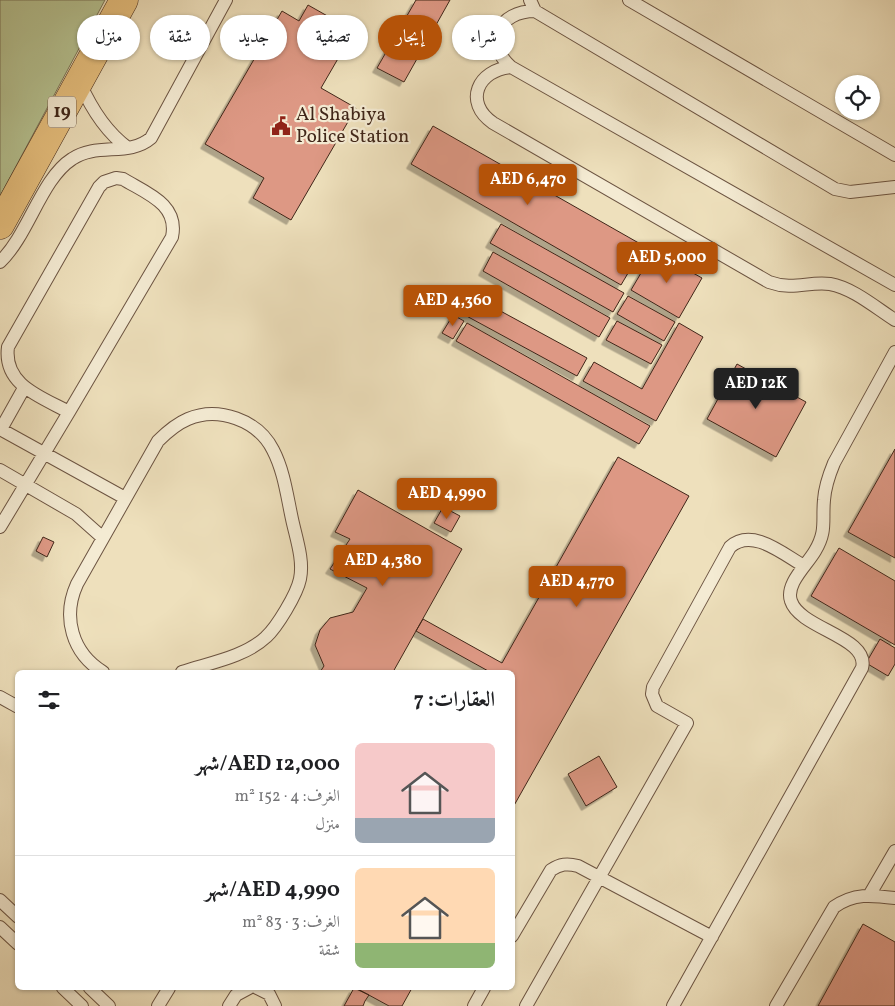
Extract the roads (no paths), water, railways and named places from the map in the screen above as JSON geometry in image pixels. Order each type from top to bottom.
[{"type":"main road","name":"19","points":[[0,225],[78,80],[124,0]]},
{"type":"lane","points":[[0,262],[20,237],[52,181],[71,160],[84,152],[98,149],[128,148],[145,143],[151,138],[226,0]]},
{"type":"lane","points":[[629,0],[895,155]]},
{"type":"lane","points":[[895,187],[850,192],[836,189],[532,6],[515,14],[500,28],[497,48],[500,58],[511,67],[895,286]]},
{"type":"lane","points":[[511,67],[501,68],[492,72],[479,87],[476,97],[478,107],[483,116],[493,123],[769,282],[793,287],[818,284],[842,288],[895,320]]},
{"type":"lane","points":[[78,80],[103,124],[117,140],[128,148]]},
{"type":"lane","points":[[0,527],[69,412],[172,237],[174,228],[169,210],[163,203],[122,179],[110,180],[99,186],[8,347],[8,365],[17,382],[24,388],[69,412]]},
{"type":"lane","points":[[673,1006],[862,668],[862,656],[854,646],[805,617],[791,602],[790,589],[815,551],[823,534],[826,522],[824,502],[827,482],[834,463],[895,352]]},
{"type":"lane","points":[[24,388],[0,429],[125,498]]},
{"type":"lane","points":[[99,670],[92,666],[77,646],[69,622],[71,597],[102,538],[158,441],[172,428],[189,418],[208,414],[227,415],[261,433],[273,448],[280,466],[301,563],[300,580],[273,629],[257,644],[187,670]]},
{"type":"lane","points":[[0,470],[76,514],[102,538]]},
{"type":"lane","points":[[526,1006],[687,723],[657,706],[652,694],[653,687],[730,547],[742,539],[756,540],[804,566]]},
{"type":"lane","points":[[0,697],[15,705]]},
{"type":"lane","points":[[870,894],[895,851]]},
{"type":"lane","points":[[515,931],[551,870],[559,865],[568,864],[578,866],[712,938]]},
{"type":"lane","points":[[776,1006],[834,907],[850,898],[870,894],[895,898]]},
{"type":"lane","points":[[0,900],[15,914]]},
{"type":"lane","points":[[0,927],[15,941]]},
{"type":"lane","points":[[65,990],[82,1006]]},
{"type":"lane","points":[[92,990],[109,1006]]},
{"type":"lane","points":[[158,1006],[168,990]]},
{"type":"lane","points":[[230,1006],[236,995],[245,990]]},
{"type":"lane","points":[[261,990],[270,994],[275,1006]]},
{"type":"lane","points":[[474,1006],[483,990]]},
{"type":"place","name":"Al Shabiya Police Station","points":[[281,126]]}]
